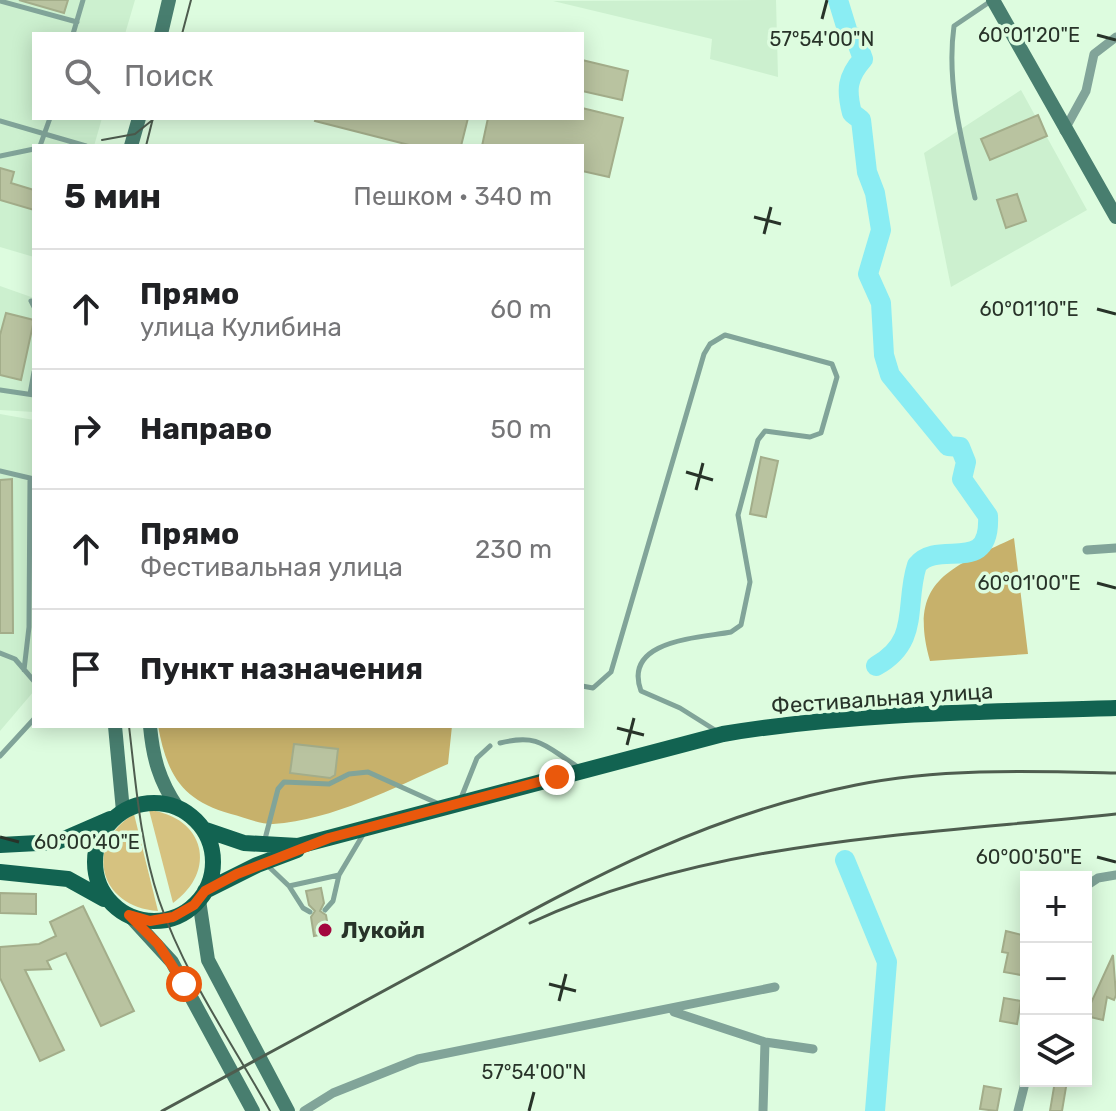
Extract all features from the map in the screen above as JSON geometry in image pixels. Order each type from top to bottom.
[{"type":"main road","name":"Фестивальная улица","points":[[202,896],[263,854],[723,734],[803,721],[860,716],[1116,708]]},
{"type":"main road","points":[[0,845],[57,842],[146,803],[177,807],[203,829],[213,859],[202,896],[169,919],[150,921],[129,915],[68,879],[0,872]]},
{"type":"main road","points":[[113,905],[100,886],[94,862],[98,841],[119,813]]},
{"type":"main road","name":"Фестивальная улица","points":[[203,829],[263,854]]},
{"type":"street","points":[[161,32],[169,0]]},
{"type":"street","points":[[992,0],[1064,131],[1116,217]]},
{"type":"street","points":[[1064,131],[1086,91],[1094,54],[1116,37]]},
{"type":"street","points":[[132,144],[138,120]]},
{"type":"street","points":[[1087,550],[1116,548]]},
{"type":"street","points":[[115,728],[119,813]]},
{"type":"street","points":[[150,728],[154,761],[162,785],[177,807]]},
{"type":"street","points":[[1092,882],[1116,875]]},
{"type":"street","points":[[202,896],[208,960],[288,1111]]},
{"type":"street","points":[[129,915],[172,962],[253,1111]]},
{"type":"street","points":[[304,1111],[333,1093],[418,1059],[671,1011],[775,987]]},
{"type":"street","points":[[671,1011],[765,1042],[813,1049]]},
{"type":"street","points":[[763,1111],[765,1042]]},
{"type":"street","points":[[1018,1111],[1024,1087]]},
{"type":"lane","points":[[74,32],[83,0]]},
{"type":"lane","points":[[975,198],[962,142],[951,48],[954,26],[992,0]]},
{"type":"lane","points":[[0,1],[77,22]]},
{"type":"lane","points":[[41,144],[50,120]]},
{"type":"lane","points":[[0,121],[79,144]]},
{"type":"lane","points":[[0,156],[32,149]]},
{"type":"lane","points":[[584,686],[593,688],[611,672],[704,354],[710,344],[725,335],[832,364],[837,377],[821,433],[810,437],[765,431],[758,440],[738,515],[750,582],[741,625],[731,632],[662,645],[646,657],[640,667],[641,691],[680,708],[723,734]]},
{"type":"lane","points":[[0,390],[32,395]]},
{"type":"lane","points":[[0,471],[19,472],[32,479],[29,627],[24,670]]},
{"type":"lane","points":[[0,653],[11,657],[32,679]]},
{"type":"lane","points":[[0,756],[32,721]]},
{"type":"lane","points":[[500,743],[522,737],[535,739],[583,770]]},
{"type":"lane","points":[[310,912],[303,908],[263,854],[278,789],[284,782],[329,784],[349,774],[368,772],[454,805],[483,749],[490,746]]},
{"type":"lane","points":[[325,910],[333,901],[347,856],[367,828]]},
{"type":"lane","points":[[289,886],[339,875]]},
{"type":"shaded area","points":[[0,0],[135,0],[126,32],[32,32],[32,120],[101,120],[95,144],[32,144],[32,256],[0,247]]},
{"type":"shaded area","points":[[776,0],[778,77],[710,59],[712,39],[553,1]]},
{"type":"shaded area","points":[[1021,90],[1087,210],[951,287],[924,153]]},
{"type":"shaded area","points":[[0,286],[32,297],[32,412],[0,410]]},
{"type":"shaded area","points":[[0,414],[32,420],[32,693],[0,731]]},
{"type":"shaded area","points":[[1014,538],[1028,654],[930,661],[924,634],[930,594],[940,580],[954,569]]},
{"type":"shaded area","points":[[158,728],[452,728],[448,764],[340,810],[273,824],[214,808],[188,793],[172,771]]},
{"type":"shaded area","points":[[149,810],[183,823],[199,847],[200,861],[196,876],[173,903]]},
{"type":"shaded area","points":[[134,814],[158,911],[138,907],[122,899],[111,887],[105,873],[104,857],[108,842],[118,827]]},
{"type":"building","points":[[19,0],[68,0],[64,13]]},
{"type":"building","points":[[584,60],[628,71],[622,100],[584,91]]},
{"type":"building","points":[[584,108],[623,118],[609,177],[584,171],[584,144],[482,144],[488,120],[584,120]]},
{"type":"building","points":[[1038,115],[1047,136],[990,160],[981,139]]},
{"type":"building","points":[[468,120],[462,144],[405,144],[315,121]]},
{"type":"building","points":[[0,168],[14,172],[11,183],[32,189],[32,209],[0,200]]},
{"type":"building","points":[[1017,194],[1026,221],[1006,228],[997,200]]},
{"type":"building","points":[[6,313],[32,320],[21,380],[0,375],[0,335]]},
{"type":"building","points":[[761,457],[778,461],[766,517],[750,514]]},
{"type":"building","points":[[12,479],[13,633],[0,633],[0,480]]},
{"type":"building","points":[[294,744],[338,749],[335,775],[330,778],[290,773]]},
{"type":"building","points":[[321,888],[324,903],[320,911],[326,915],[329,933],[314,936],[311,917],[315,911],[309,905],[306,891]]},
{"type":"building","points":[[0,893],[36,894],[36,914],[0,913]]},
{"type":"building","points":[[83,906],[134,1011],[101,1026],[66,953],[47,961],[51,969],[25,970],[64,1050],[40,1061],[0,978],[0,947],[39,944],[56,936],[50,922]]},
{"type":"building","points":[[1006,931],[1020,934],[1020,975],[1004,972],[1008,953],[1002,952]]},
{"type":"building","points":[[1113,955],[1116,995],[1114,1000],[1107,997],[1103,1020],[1092,1017],[1092,1001]]},
{"type":"building","points":[[1004,998],[1020,1001],[1017,1024],[1000,1021]]},
{"type":"building","points":[[984,1086],[1001,1089],[997,1111],[980,1109]]},
{"type":"building","points":[[1054,1087],[1066,1087],[1062,1111],[1050,1111]]},
{"type":"waterway","points":[[838,0],[849,36],[855,37],[863,59],[851,78],[849,97],[852,113],[861,120],[867,172],[875,193],[881,230],[868,274],[881,303],[884,355],[890,375],[948,446],[960,447],[966,462],[962,479],[988,516],[987,535],[981,546],[973,551],[926,558],[917,565],[905,634],[900,645],[876,666]]},
{"type":"waterway","points":[[845,860],[887,962],[875,1111]]},
{"type":"tram line","points":[[183,32],[191,0]]},
{"type":"tram line","points":[[102,140],[135,134],[152,120]]},
{"type":"tram line","points":[[146,144],[152,120]]},
{"type":"tram line","points":[[129,728],[143,835],[169,928],[195,981],[270,1111]]},
{"type":"railway","points":[[162,1111],[604,873],[750,813],[856,785],[921,776],[986,772],[1116,773]]},
{"type":"railway","points":[[530,923],[599,895],[671,873],[743,857],[892,836],[1116,814]]},
{"type":"place","name":"Лукойл","points":[[325,930]]},
{"type":"route","points":[[184,984],[158,944],[129,915],[150,921],[173,917],[194,905],[205,891],[237,874],[329,838],[557,777]]}]
